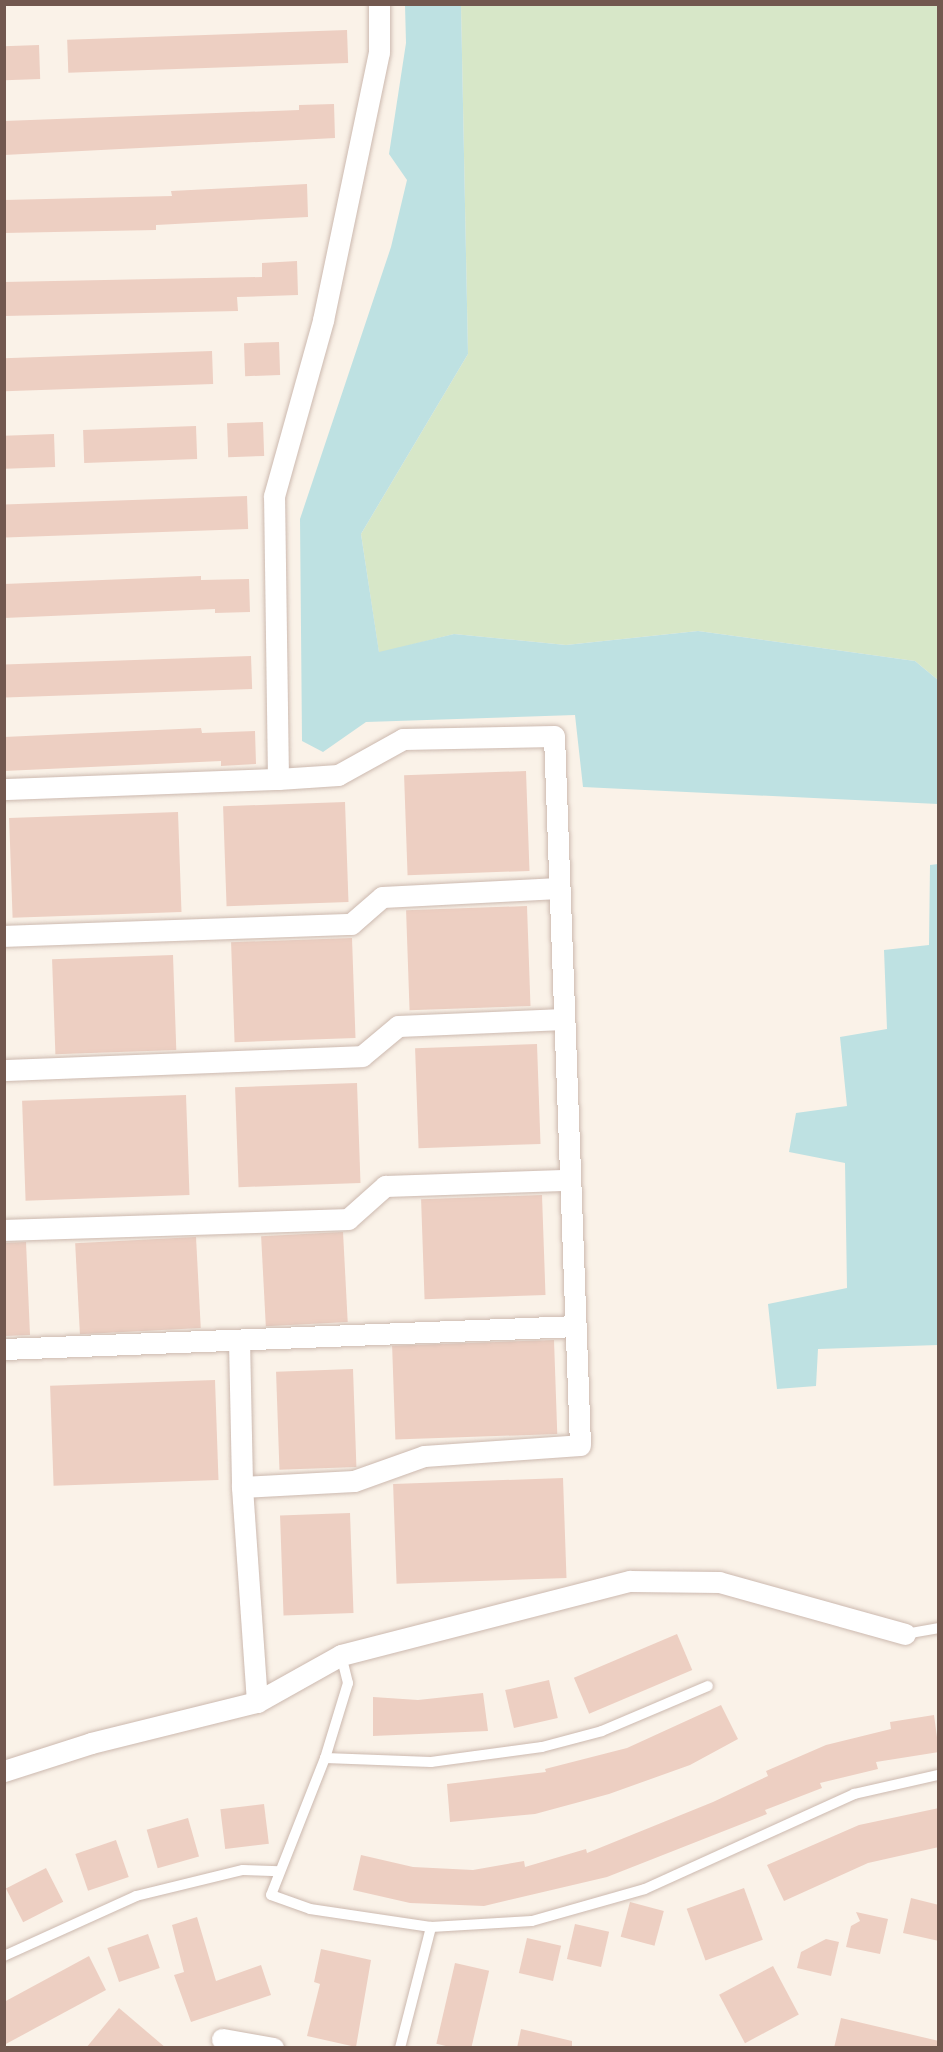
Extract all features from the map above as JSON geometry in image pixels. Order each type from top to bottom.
[{"type":"street","points":[[278,779],[274,496],[326,308],[379,52],[379,4]]},
{"type":"street","points":[[4,789],[338,775],[403,740],[554,736],[580,1445],[424,1456],[354,1481],[242,1487]]},
{"type":"street","points":[[4,936],[351,924],[382,897],[559,888]]},
{"type":"street","points":[[4,1070],[362,1056],[399,1026],[564,1019]]},
{"type":"street","points":[[4,1230],[348,1219],[385,1186],[570,1180]]},
{"type":"street","points":[[4,1349],[576,1326]]},
{"type":"street","points":[[239,1340],[242,1487],[257,1702]]},
{"type":"street","points":[[4,1771],[91,1743],[257,1702],[341,1654],[630,1581],[719,1582],[905,1634]]},
{"type":"street","points":[[222,2038],[273,2048]]},
{"type":"lane","points":[[905,1634],[939,1628]]},
{"type":"lane","points":[[341,1654],[348,1683],[325,1758],[271,1895],[310,1909],[431,1927],[532,1921],[574,1911],[645,1889],[854,1794],[939,1775]]},
{"type":"lane","points":[[325,1758],[431,1762],[542,1747],[612,1727],[708,1686]]},
{"type":"lane","points":[[4,1956],[136,1896],[243,1870],[279,1871]]},
{"type":"lane","points":[[400,2048],[431,1927]]},
{"type":"green space","points":[[461,5],[938,5],[938,680],[915,661],[698,631],[566,645],[454,634],[379,653],[361,534],[468,354]]},
{"type":"water","points":[[405,5],[461,5],[468,354],[361,534],[379,652],[454,634],[566,645],[698,631],[915,661],[938,680],[938,804],[583,787],[575,715],[366,722],[323,752],[302,741],[300,519],[391,247],[407,180],[389,154],[406,43]]},
{"type":"water","points":[[938,864],[938,1345],[818,1349],[816,1386],[777,1389],[768,1304],[847,1288],[845,1163],[789,1152],[796,1113],[847,1106],[840,1037],[887,1029],[884,950],[929,945],[930,865]]},
{"type":"building","points":[[347,30],[348,63],[68,73],[67,40]]},
{"type":"building","points":[[39,45],[40,79],[5,80],[4,46]]},
{"type":"building","points":[[334,104],[335,138],[4,155],[4,121],[299,110],[299,105]]},
{"type":"building","points":[[307,184],[308,217],[156,225],[156,230],[4,233],[4,200],[172,196],[171,191]]},
{"type":"building","points":[[297,261],[298,295],[237,297],[238,311],[4,316],[4,282],[262,277],[262,263]]},
{"type":"building","points":[[279,342],[280,375],[245,376],[244,343]]},
{"type":"building","points":[[212,351],[213,384],[5,391],[4,358]]},
{"type":"building","points":[[263,422],[264,456],[228,457],[227,423]]},
{"type":"building","points":[[196,426],[197,459],[84,463],[83,430]]},
{"type":"building","points":[[54,434],[55,467],[5,469],[4,436]]},
{"type":"building","points":[[247,496],[248,529],[5,537],[4,504]]},
{"type":"building","points":[[201,576],[201,580],[249,579],[250,612],[215,613],[215,609],[4,618],[4,584]]},
{"type":"building","points":[[251,656],[252,689],[5,698],[4,665]]},
{"type":"building","points":[[201,728],[202,733],[255,731],[256,764],[221,766],[221,761],[4,771],[4,737]]},
{"type":"building","points":[[526,771],[529,871],[408,875],[404,775]]},
{"type":"building","points":[[345,802],[348,902],[227,906],[223,806]]},
{"type":"building","points":[[178,812],[181,912],[13,918],[9,818]]},
{"type":"building","points":[[527,906],[530,1006],[410,1010],[406,910]]},
{"type":"building","points":[[352,938],[355,1038],[235,1042],[231,942]]},
{"type":"building","points":[[173,955],[176,1050],[55,1054],[52,959]]},
{"type":"building","points":[[537,1044],[540,1144],[419,1148],[415,1048]]},
{"type":"building","points":[[357,1083],[360,1183],[239,1187],[235,1087]]},
{"type":"building","points":[[186,1095],[189,1195],[26,1201],[22,1101]]},
{"type":"building","points":[[542,1195],[545,1295],[425,1299],[421,1199]]},
{"type":"building","points":[[343,1232],[348,1322],[266,1326],[261,1236]]},
{"type":"building","points":[[196,1237],[201,1328],[80,1334],[75,1243]]},
{"type":"building","points":[[26,1242],[30,1335],[4,1336],[4,1243]]},
{"type":"building","points":[[554,1340],[557,1434],[395,1440],[392,1346]]},
{"type":"building","points":[[353,1369],[356,1467],[279,1470],[276,1372]]},
{"type":"building","points":[[215,1380],[218,1480],[54,1486],[50,1386]]},
{"type":"building","points":[[563,1478],[566,1578],[397,1584],[393,1484]]},
{"type":"building","points":[[350,1513],[353,1613],[284,1615],[280,1515]]},
{"type":"building","points":[[677,1634],[692,1670],[589,1714],[574,1678]]},
{"type":"building","points":[[549,1680],[558,1718],[514,1728],[505,1690]]},
{"type":"building","points":[[483,1693],[488,1731],[373,1736],[373,1697],[418,1700]]},
{"type":"building","points":[[721,1705],[738,1739],[690,1765],[609,1794],[535,1814],[450,1822],[447,1784],[546,1772],[545,1769],[627,1748]]},
{"type":"building","points":[[934,1715],[939,1752],[876,1762],[878,1769],[820,1783],[822,1788],[765,1810],[767,1814],[607,1877],[484,1906],[410,1903],[353,1890],[361,1855],[413,1867],[473,1870],[524,1861],[525,1867],[586,1849],[587,1853],[713,1802],[768,1776],[766,1771],[826,1745],[891,1729],[890,1722]]},
{"type":"building","points":[[264,1804],[269,1844],[225,1849],[220,1809]]},
{"type":"building","points":[[939,1808],[939,1847],[868,1863],[784,1901],[767,1865],[859,1825]]},
{"type":"building","points":[[188,1818],[199,1856],[158,1868],[147,1830]]},
{"type":"building","points":[[116,1840],[129,1877],[88,1891],[75,1854]]},
{"type":"building","points":[[46,1868],[63,1902],[23,1922],[6,1888]]},
{"type":"building","points":[[744,1888],[763,1940],[705,1961],[687,1909]]},
{"type":"building","points":[[911,1898],[939,1905],[939,1941],[903,1933]]},
{"type":"building","points":[[630,1902],[664,1911],[654,1946],[621,1937]]},
{"type":"building","points":[[856,1912],[888,1919],[880,1954],[846,1947],[851,1926],[860,1921]]},
{"type":"building","points":[[197,1917],[216,1981],[261,1965],[271,1995],[191,2022],[174,1975],[184,1972],[172,1925]]},
{"type":"building","points":[[575,1924],[609,1932],[601,1967],[567,1959]]},
{"type":"building","points":[[148,1934],[160,1968],[119,1982],[107,1948]]},
{"type":"building","points":[[527,1938],[561,1946],[553,1981],[519,1973]]},
{"type":"building","points":[[826,1939],[839,1942],[831,1976],[797,1968],[801,1952]]},
{"type":"building","points":[[321,1949],[371,1960],[356,2047],[307,2036],[320,1984],[314,1982]]},
{"type":"building","points":[[89,1956],[106,1990],[4,2045],[4,2002]]},
{"type":"building","points":[[455,1963],[489,1971],[471,2048],[454,2048],[436,2044]]},
{"type":"building","points":[[773,1966],[799,2015],[745,2043],[719,1995]]},
{"type":"building","points":[[119,2008],[166,2048],[86,2048]]},
{"type":"building","points":[[841,2018],[939,2041],[939,2048],[834,2048]]},
{"type":"building","points":[[521,2029],[572,2041],[572,2048],[517,2048]]}]
